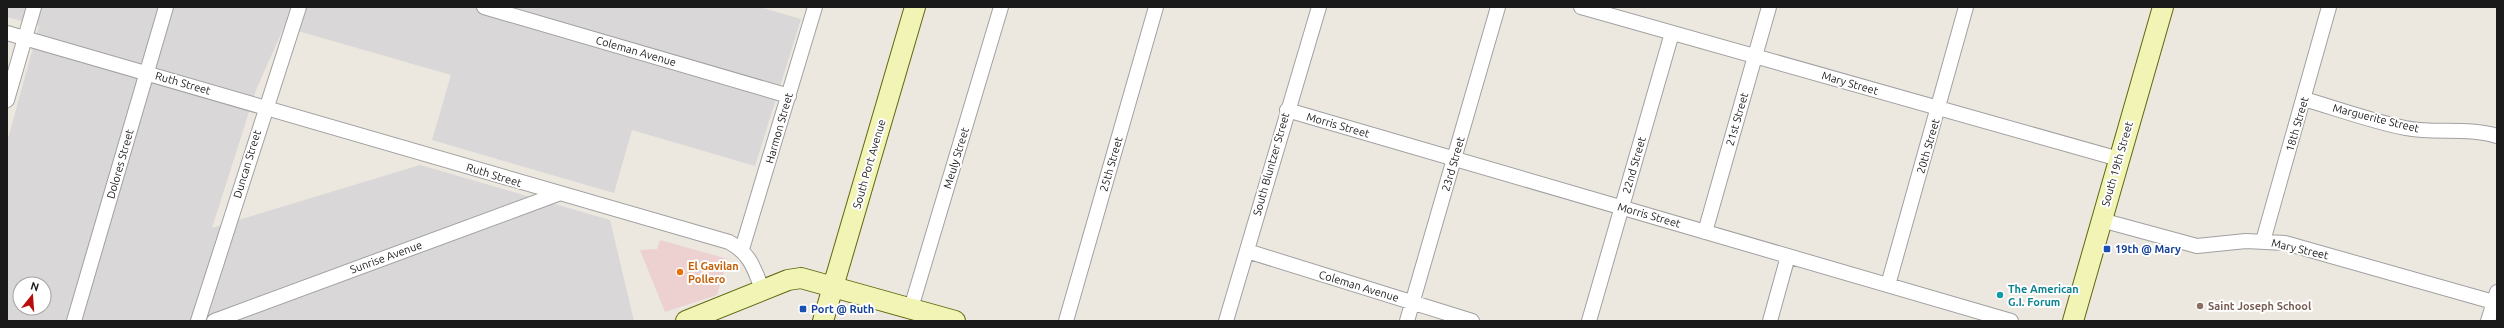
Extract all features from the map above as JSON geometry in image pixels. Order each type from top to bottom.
[{"type":"street","points":[[7,100],[34,7]]},
{"type":"street","name":"Dolores Street","points":[[74,321],[166,7]]},
{"type":"street","name":"Duncan Street","points":[[198,321],[265,106],[299,7]]},
{"type":"street","name":"Coleman Avenue","points":[[484,7],[789,96]]},
{"type":"street","name":"Harmon Street","points":[[742,249],[815,7]]},
{"type":"street","name":"South Port Avenue","points":[[823,321],[915,7]]},
{"type":"street","name":"Meuly Street","points":[[911,308],[1001,7]]},
{"type":"street","name":"25th Street","points":[[1066,321],[1156,7]]},
{"type":"street","name":"South Bluntzer Street","points":[[1226,321],[1287,110],[1319,7]]},
{"type":"street","name":"23rd Street","points":[[1407,321],[1498,7]]},
{"type":"street","name":"Mary Street","points":[[1581,7],[2119,159]]},
{"type":"street","name":"21st Street","points":[[1704,232],[1769,7]]},
{"type":"street","name":"20th Street","points":[[1888,285],[1939,108],[1966,7]]},
{"type":"street","name":"South 19th Street","points":[[2073,321],[2163,7]]},
{"type":"street","name":"18th Street","points":[[2263,241],[2329,7]]},
{"type":"street","name":"Ruth Street","points":[[7,33],[265,106],[558,194],[729,242],[742,249]]},
{"type":"street","name":"22nd Street","points":[[1588,321],[1672,33]]},
{"type":"street","name":"Marguerite Street","points":[[2304,99],[2405,128],[2434,131],[2470,131],[2497,136]]},
{"type":"street","name":"Morris Street","points":[[1287,110],[2011,321]]},
{"type":"street","name":"Sunrise Avenue","points":[[214,321],[558,194]]},
{"type":"street","name":"Mary Street","points":[[2101,220],[2198,246],[2263,241],[2284,243],[2496,299]]},
{"type":"street","points":[[742,249],[751,261],[763,291]]},
{"type":"street","name":"Coleman Avenue","points":[[1247,251],[1472,321]]},
{"type":"street","points":[[1770,321],[1788,256]]},
{"type":"street","points":[[686,321],[788,280],[802,278],[955,321]]},
{"type":"street","points":[[2488,321],[2496,299]]},
{"type":"shaded area","points":[[7,7],[759,7],[801,19],[755,166],[632,130],[614,193],[432,140],[451,75],[284,27],[256,90],[212,228],[420,165],[610,220],[634,321],[7,321],[7,142],[39,26],[7,17]]},
{"type":"shaded area","points":[[660,240],[728,259],[717,295],[665,312],[640,250],[657,249]]},
{"type":"place","name":"19th @ Mary","points":[[2107,249]]},
{"type":"place","name":"El Gavilan Pollero","points":[[680,272]]},
{"type":"place","name":"The American G.I. Forum","points":[[2000,295]]},
{"type":"place","name":"Saint Joseph School","points":[[2200,306]]},
{"type":"place","name":"Port @ Ruth","points":[[803,309]]}]
